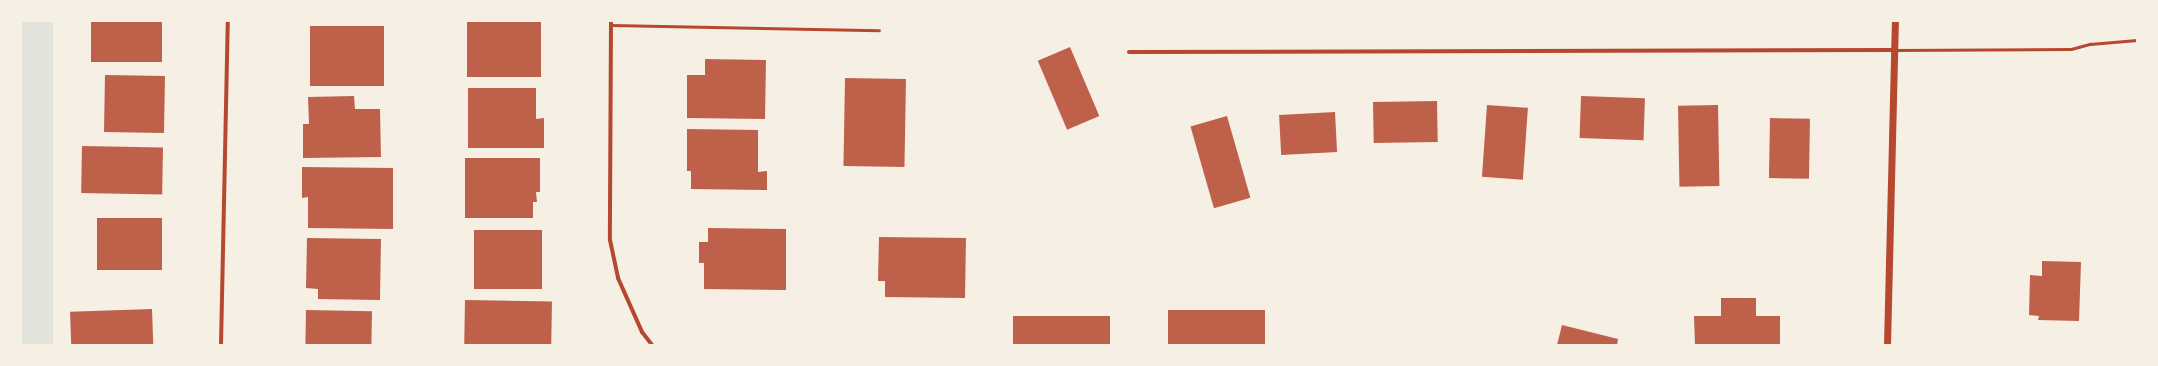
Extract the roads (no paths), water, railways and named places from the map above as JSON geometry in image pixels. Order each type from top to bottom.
[{"type":"street","points":[[221,345],[228,21]]},
{"type":"street","points":[[1887,345],[1895,21]]},
{"type":"street","points":[[611,23],[610,240],[618,278],[642,332],[652,345]]},
{"type":"street","points":[[1129,52],[1895,50]]},
{"type":"lane","points":[[611,23],[879,30]]},
{"type":"lane","points":[[1895,50],[2071,49],[2090,44],[2137,40]]}]
